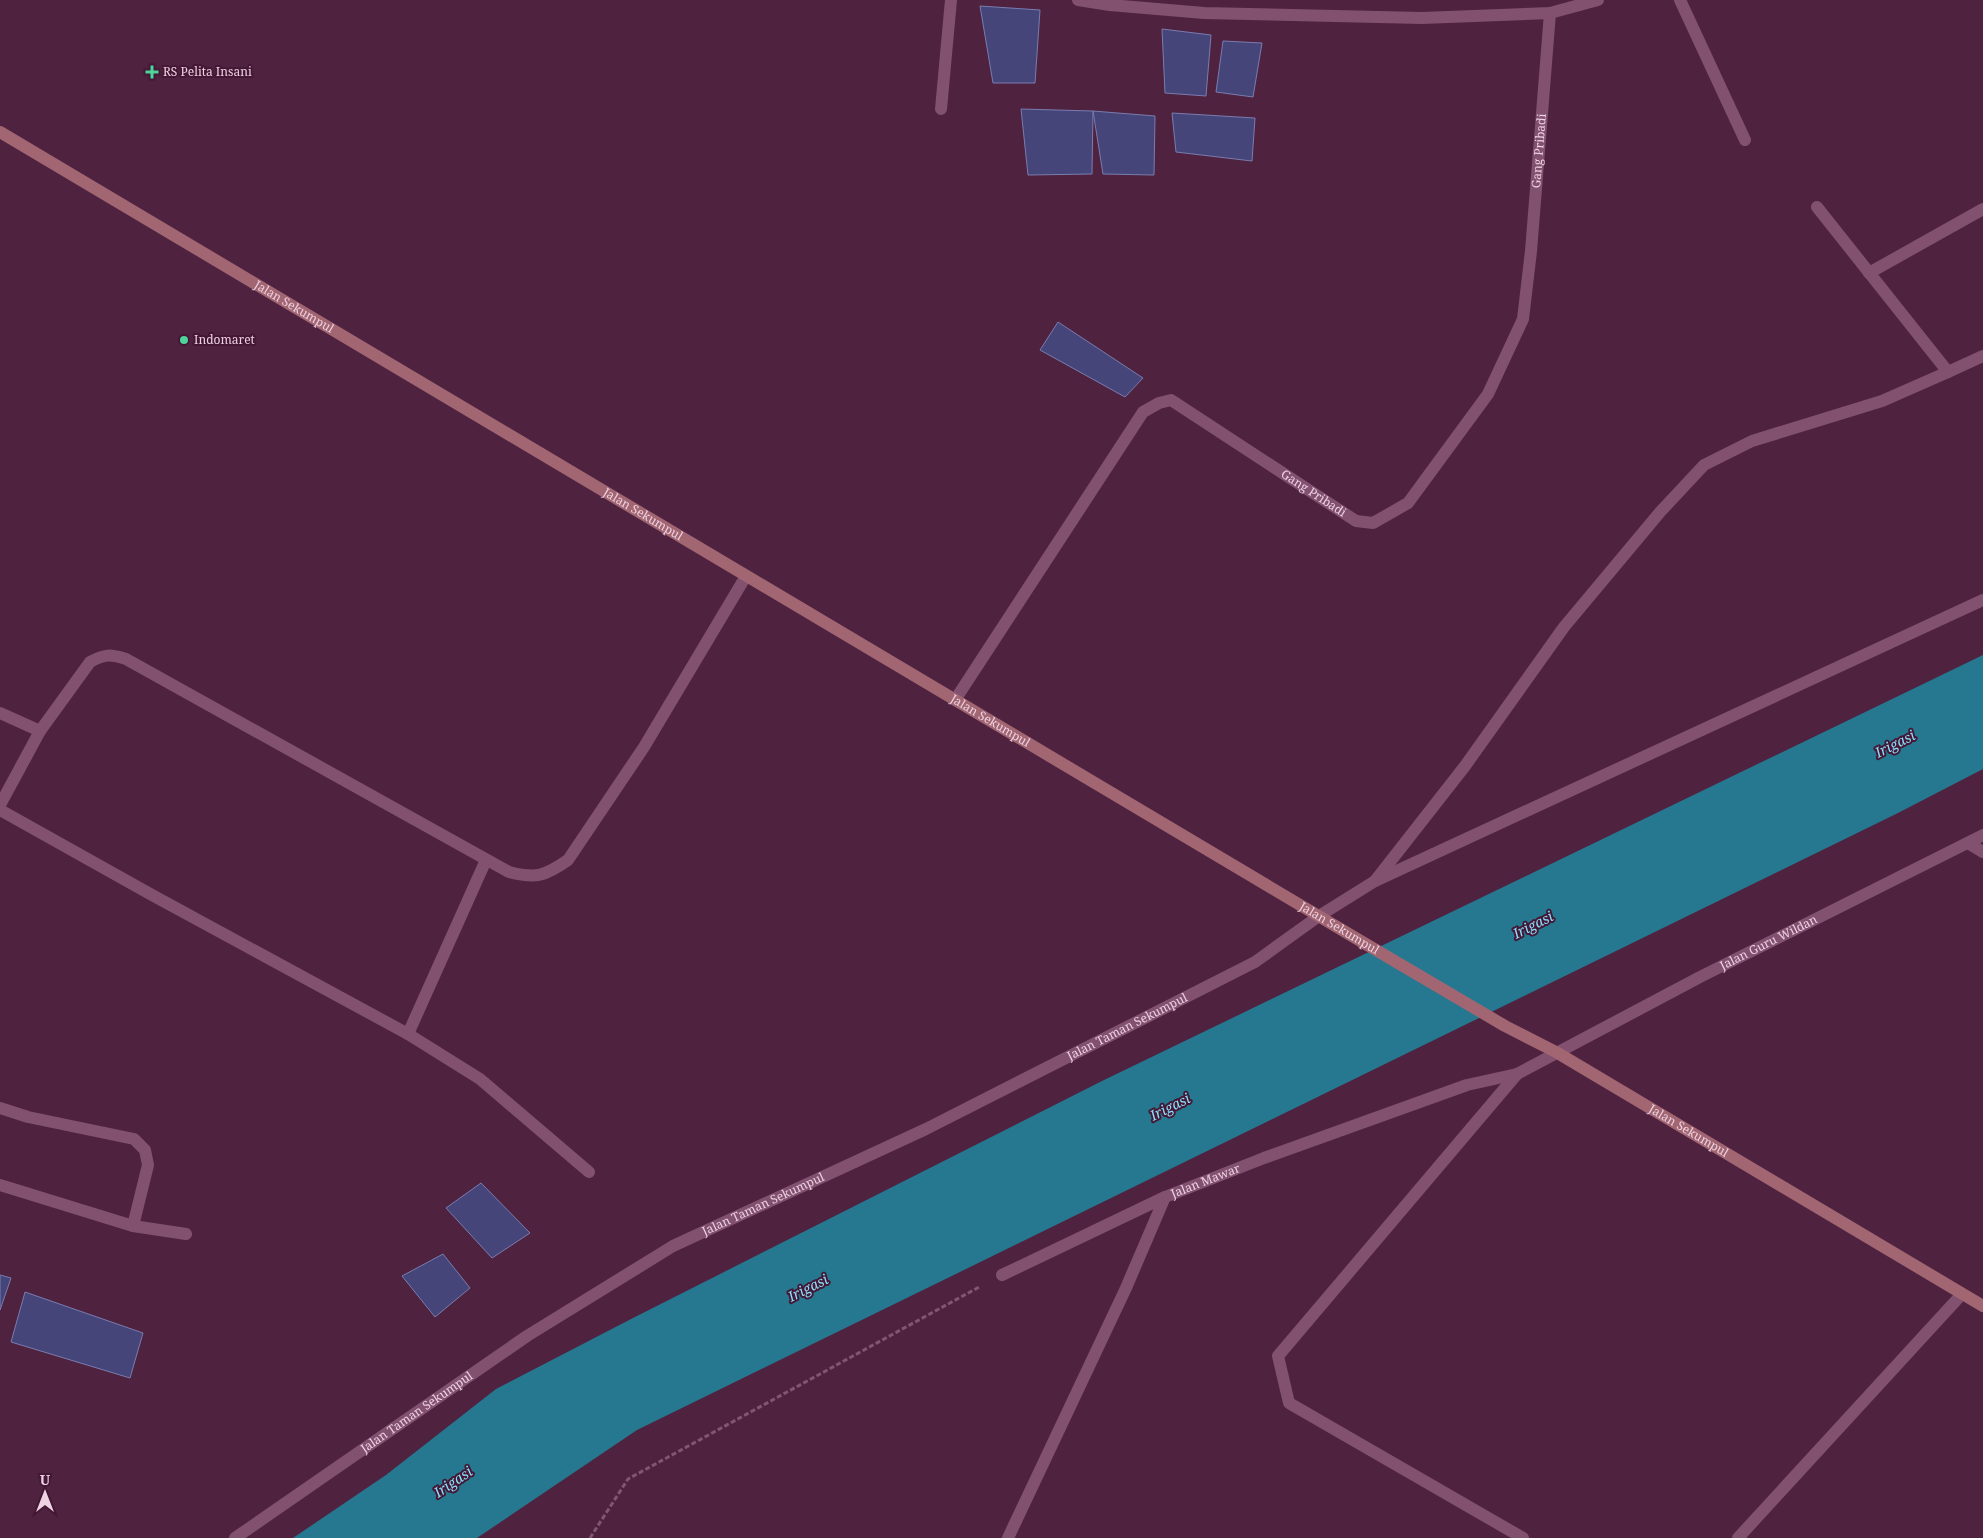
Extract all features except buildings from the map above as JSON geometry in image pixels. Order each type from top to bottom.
[{"type":"main road","name":"Jalan Sekumpul","points":[[0,132],[1364,943],[1505,1026],[1556,1052],[1983,1306]]},
{"type":"street","points":[[941,108],[951,0]]},
{"type":"street","points":[[1078,0],[1110,5],[1204,13],[1422,18],[1550,13],[1598,0]]},
{"type":"street","points":[[1680,0],[1745,140]]},
{"type":"street","name":"Gang Pribadi","points":[[955,700],[1143,412],[1159,403],[1171,400],[1356,521],[1374,523],[1408,503],[1488,394],[1523,319],[1532,241],[1550,13]]},
{"type":"street","points":[[1817,207],[1948,372]]},
{"type":"street","points":[[1870,273],[1983,208]]},
{"type":"street","points":[[1375,882],[1465,766],[1564,627],[1661,511],[1704,465],[1752,441],[1882,401],[1983,356]]},
{"type":"street","points":[[0,805],[40,731],[90,662],[103,655],[113,655],[126,659],[509,872],[528,877],[550,872],[568,860],[644,747],[746,576]]},
{"type":"street","points":[[1375,882],[1983,600]]},
{"type":"street","points":[[0,713],[40,731]]},
{"type":"street","points":[[0,810],[408,1034],[480,1079],[589,1172]]},
{"type":"street","name":"Jalan Guru Wildan","points":[[1517,1074],[1700,977],[1983,835]]},
{"type":"street","points":[[1968,843],[1983,852]]},
{"type":"street","points":[[408,1034],[486,860]]},
{"type":"street","name":"Jalan Taman Sekumpul","points":[[235,1538],[527,1336],[673,1246],[926,1128],[1255,962],[1319,916],[1375,882]]},
{"type":"street","points":[[1517,1074],[1278,1356],[1289,1403],[1523,1538]]},
{"type":"street","name":"Jalan Mawar","points":[[1008,1538],[1126,1288],[1165,1197],[1273,1155],[1468,1085],[1517,1074]]},
{"type":"street","points":[[0,1108],[28,1117],[134,1139],[145,1150],[148,1165],[133,1226]]},
{"type":"street","points":[[0,1185],[133,1226],[186,1234]]},
{"type":"street","points":[[1002,1275],[1165,1197]]},
{"type":"street","points":[[1738,1538],[1962,1294]]},
{"type":"path","points":[[590,1538],[628,1479],[1002,1275]]},
{"type":"water","name":"Irigasi","points":[[1983,655],[1983,769],[1898,813],[637,1430],[477,1538],[293,1538],[386,1475],[496,1389],[1102,1081]]},
{"type":"place","name":"RS Pelita Insani","points":[[152,72]]},
{"type":"place","name":"Indomaret","points":[[184,340]]}]
